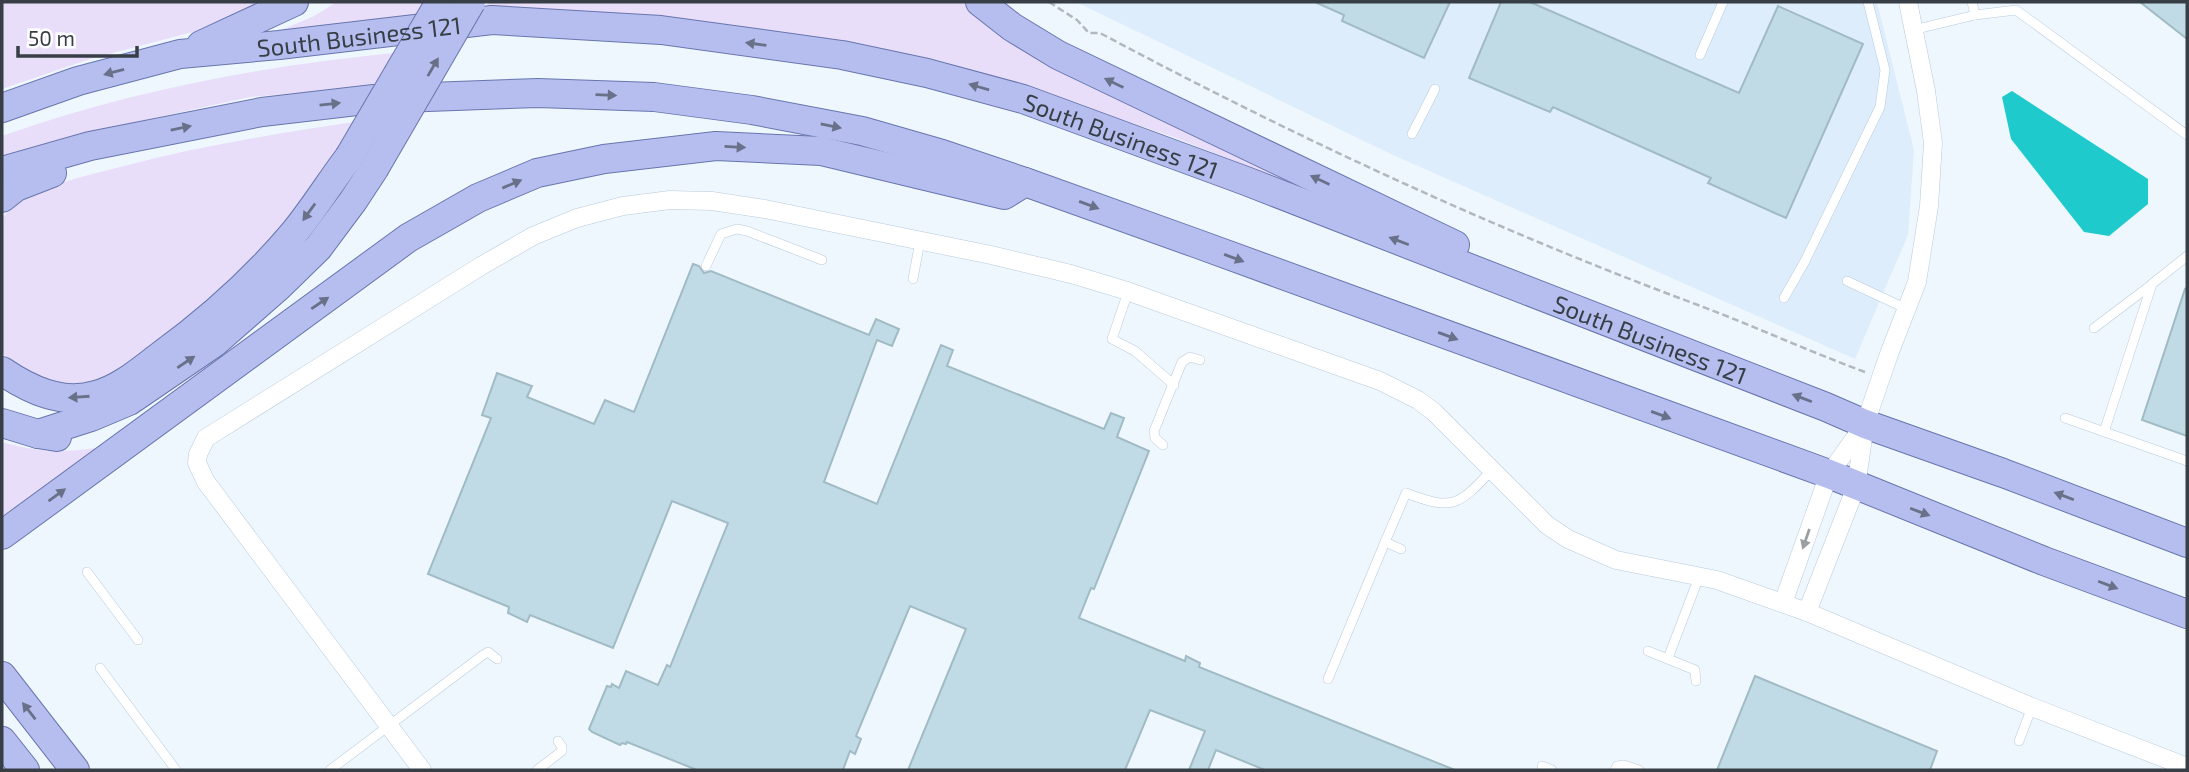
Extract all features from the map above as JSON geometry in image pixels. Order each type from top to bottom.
[{"type":"main road","points":[[180,54],[294,2]]},
{"type":"main road","points":[[2,371],[26,387],[48,395],[67,398],[95,396],[121,385],[198,328],[293,234],[349,157],[440,2]]},
{"type":"main road","points":[[38,434],[91,418],[129,401],[214,343],[318,248],[374,169],[471,2]]},
{"type":"main road","points":[[980,2],[1012,27],[1058,55],[1599,313],[1633,325],[1645,337]]},
{"type":"main road","name":"South Business 121","points":[[2,108],[78,81],[180,54],[492,20],[661,30],[890,64],[1023,99],[1246,181],[1865,424],[2187,543]]},
{"type":"main road","points":[[2,171],[90,146],[262,112],[374,99],[538,93],[654,97],[752,110],[862,131],[1025,182],[1829,474],[1856,487],[2187,614]]},
{"type":"main road","points":[[2,198],[16,187],[78,164],[90,146]]},
{"type":"main road","points":[[2,535],[408,238],[478,198],[537,173],[604,159],[716,146],[821,151],[1004,195],[1025,182]]},
{"type":"main road","points":[[2,424],[38,434],[67,438],[106,431],[139,416],[191,385],[268,326],[293,321]]},
{"type":"main road","points":[[2,676],[75,770]]},
{"type":"main road","points":[[2,741],[25,770]]},
{"type":"street","points":[[1807,611],[1856,487],[1865,424],[1919,270],[1929,206],[1933,143],[1926,91],[1908,2]]},
{"type":"street","points":[[422,770],[206,482],[197,463],[198,454],[206,438],[509,248],[554,225],[623,206],[670,200],[712,201],[765,209],[1026,263],[1128,292],[1401,390],[1434,412],[1547,525],[1568,539],[1616,560],[1717,580],[1807,611],[2032,707],[2187,767]]},
{"type":"street","points":[[1783,603],[1829,474],[1865,424]]},
{"type":"lane","points":[[1700,55],[1723,2]]},
{"type":"lane","points":[[1783,298],[1805,261],[1880,107],[1885,70],[1868,2]]},
{"type":"lane","points":[[1972,2],[1976,15]]},
{"type":"lane","points":[[1913,30],[1976,15],[2016,10],[2187,135]]},
{"type":"lane","points":[[1412,134],[1435,89]]},
{"type":"lane","points":[[706,265],[721,234],[737,229],[822,260]]},
{"type":"lane","points":[[913,279],[920,241]]},
{"type":"lane","points":[[2094,328],[2187,256]]},
{"type":"lane","points":[[1847,281],[1907,309]]},
{"type":"lane","points":[[2104,432],[2152,284]]},
{"type":"lane","points":[[1128,292],[1112,339],[1135,351],[1174,385]]},
{"type":"lane","points":[[1163,445],[1155,438],[1154,431],[1185,359],[1190,357],[1200,360]]},
{"type":"lane","points":[[2065,418],[2187,461]]},
{"type":"lane","points":[[1328,679],[1406,493],[1442,504],[1452,502],[1466,496],[1492,470]]},
{"type":"lane","points":[[1385,542],[1401,549]]},
{"type":"lane","points":[[87,572],[138,640]]},
{"type":"lane","points":[[1668,658],[1699,577]]},
{"type":"lane","points":[[1648,651],[1695,670],[1696,681]]},
{"type":"lane","points":[[330,770],[483,655],[488,652],[496,659]]},
{"type":"lane","points":[[100,668],[176,770]]},
{"type":"lane","points":[[2019,741],[2032,707]]},
{"type":"lane","points":[[537,770],[562,751],[558,741]]},
{"type":"lane","points":[[1615,770],[1617,766],[1623,765],[1639,770]]},
{"type":"path","points":[[1049,2],[1077,20],[1089,33],[1100,33],[1226,100],[1468,212],[1583,262],[1880,379]]},
{"type":"shaded area","points":[[2,2],[282,2],[242,19],[90,59],[2,89]]},
{"type":"shaded area","points":[[337,2],[434,2],[425,15],[263,38],[314,16]]},
{"type":"shaded area","points":[[489,2],[972,2],[1318,194],[1176,138],[938,60],[818,38],[486,7]]},
{"type":"shaded area","points":[[1076,2],[1877,2],[1914,150],[1908,235],[1855,359],[1393,155]]},
{"type":"shaded area","points":[[403,52],[386,83],[250,97],[122,125],[2,158],[2,136],[100,105],[250,72]]},
{"type":"shaded area","points":[[367,120],[297,225],[116,382],[65,389],[16,370],[2,352],[2,218],[23,199],[65,182],[154,158]]},
{"type":"shaded area","points":[[2,442],[33,449],[61,451],[120,444],[2,521]]},
{"type":"water","points":[[2012,91],[2148,179],[2148,204],[2109,236],[2084,232],[2011,139],[2002,97]]},
{"type":"building","points":[[1315,2],[1450,2],[1424,58],[1342,21],[1344,15]]},
{"type":"building","points":[[1501,2],[1530,2],[1739,93],[1778,6],[1863,44],[1786,218],[1708,183],[1711,178],[1553,107],[1550,112],[1469,78]]},
{"type":"building","points":[[2140,2],[2187,2],[2187,39]]},
{"type":"building","points":[[693,264],[699,266],[704,273],[711,271],[869,335],[876,319],[899,329],[892,346],[877,340],[824,482],[877,504],[941,345],[953,350],[947,366],[1104,429],[1111,413],[1124,418],[1117,437],[1149,451],[1094,589],[1091,588],[1079,618],[1185,661],[1186,656],[1200,663],[1199,667],[1455,770],[1265,770],[1216,750],[1208,770],[1189,770],[1205,731],[1150,710],[1125,770],[908,770],[966,629],[910,606],[856,736],[861,739],[855,754],[850,751],[843,770],[697,770],[627,742],[620,745],[592,732],[589,729],[607,686],[611,687],[612,684],[619,688],[626,671],[658,685],[667,665],[670,667],[728,523],[672,501],[613,648],[530,615],[527,622],[508,613],[509,607],[428,574],[491,418],[482,415],[497,373],[532,386],[527,397],[594,424],[605,400],[634,412]]},
{"type":"building","points":[[2185,289],[2187,290],[2187,436],[2142,420]]},
{"type":"building","points":[[1755,676],[1937,751],[1930,770],[1717,770]]}]
